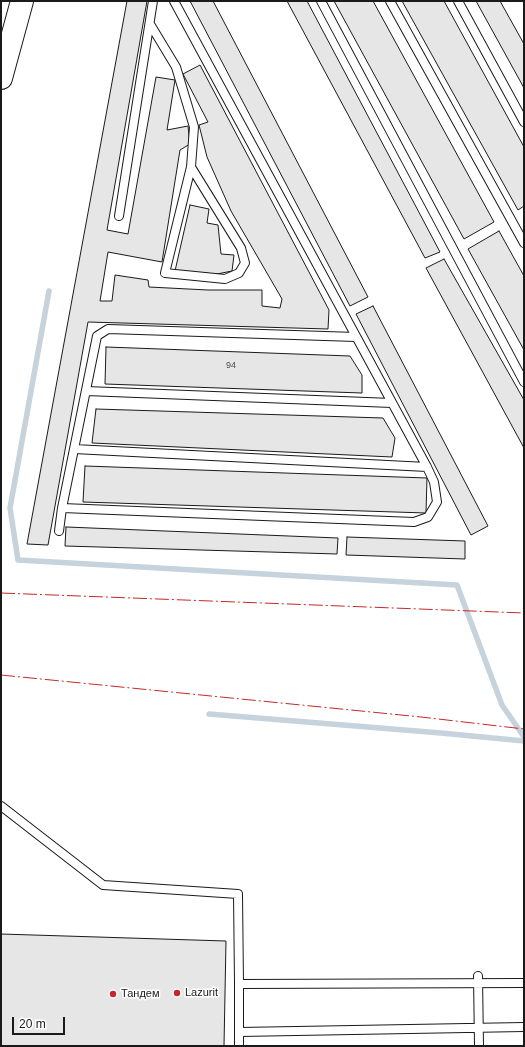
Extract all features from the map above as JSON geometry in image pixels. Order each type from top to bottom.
[{"type":"main road","points":[[1,78],[22,1]]},
{"type":"lane","points":[[119,216],[154,1]]},
{"type":"lane","points":[[62,508],[414,522],[428,516],[437,502],[434,482],[174,1]]},
{"type":"lane","points":[[321,1],[524,382]]},
{"type":"lane","points":[[390,1],[524,243]]},
{"type":"lane","points":[[458,1],[524,122]]},
{"type":"lane","points":[[150,24],[176,67],[194,127],[191,167],[165,273],[225,279],[239,273],[245,263],[240,248],[191,167]]},
{"type":"lane","points":[[59,531],[62,508],[97,336],[108,329],[356,336]]},
{"type":"lane","points":[[86,391],[392,403]]},
{"type":"lane","points":[[74,449],[426,467]]},
{"type":"lane","points":[[1,806],[103,885],[238,894],[239,1046]]},
{"type":"lane","points":[[239,984],[478,979],[524,983]]},
{"type":"lane","points":[[478,979],[479,1046]]},
{"type":"lane","points":[[239,1032],[524,1027]]},
{"type":"building","points":[[127,1],[147,1],[107,230],[128,234],[156,77],[175,80],[167,130],[188,126],[190,144],[180,150],[162,262],[108,252],[100,301],[112,301],[115,275],[148,280],[149,287],[208,290],[262,290],[262,306],[280,308],[282,299],[231,211],[207,157],[199,125],[208,122],[183,74],[200,65],[329,310],[328,329],[88,322],[48,545],[27,544]]},
{"type":"building","points":[[190,1],[213,1],[368,297],[350,306]]},
{"type":"building","points":[[287,1],[307,1],[440,252],[425,258]]},
{"type":"building","points":[[334,1],[373,1],[494,222],[464,239]]},
{"type":"building","points":[[402,1],[444,1],[524,147],[524,206],[518,210]]},
{"type":"building","points":[[476,1],[500,1],[524,44],[524,88]]},
{"type":"building","points":[[190,205],[209,209],[207,223],[218,225],[221,254],[234,255],[232,271],[217,274],[175,271]]},
{"type":"building","points":[[499,231],[524,276],[524,350],[468,249]]},
{"type":"building","points":[[444,259],[524,400],[524,448],[426,268]]},
{"type":"building","points":[[373,306],[488,526],[471,535],[356,314]]},
{"type":"building","points":[[106,347],[350,356],[362,375],[362,393],[105,384]]},
{"type":"building","points":[[96,409],[383,418],[395,438],[392,457],[92,443]]},
{"type":"building","points":[[85,466],[427,478],[426,513],[83,502]]},
{"type":"building","points":[[66,527],[338,538],[337,554],[65,546]]},
{"type":"building","points":[[347,537],[465,541],[465,559],[346,555]]},
{"type":"building","name":"Тандем","points":[[1,934],[226,941],[224,1046],[1,1046]]},
{"type":"waterway","points":[[49,291],[10,508],[18,560],[457,585],[502,705],[524,737]]},
{"type":"waterway","points":[[209,714],[524,741]]},
{"type":"power","points":[[1,593],[524,613]]},
{"type":"power","points":[[1,675],[421,717],[524,729]]},
{"type":"place","name":"Lazurit","points":[[177,993]]},
{"type":"place","name":"Тандем","points":[[113,994]]}]
